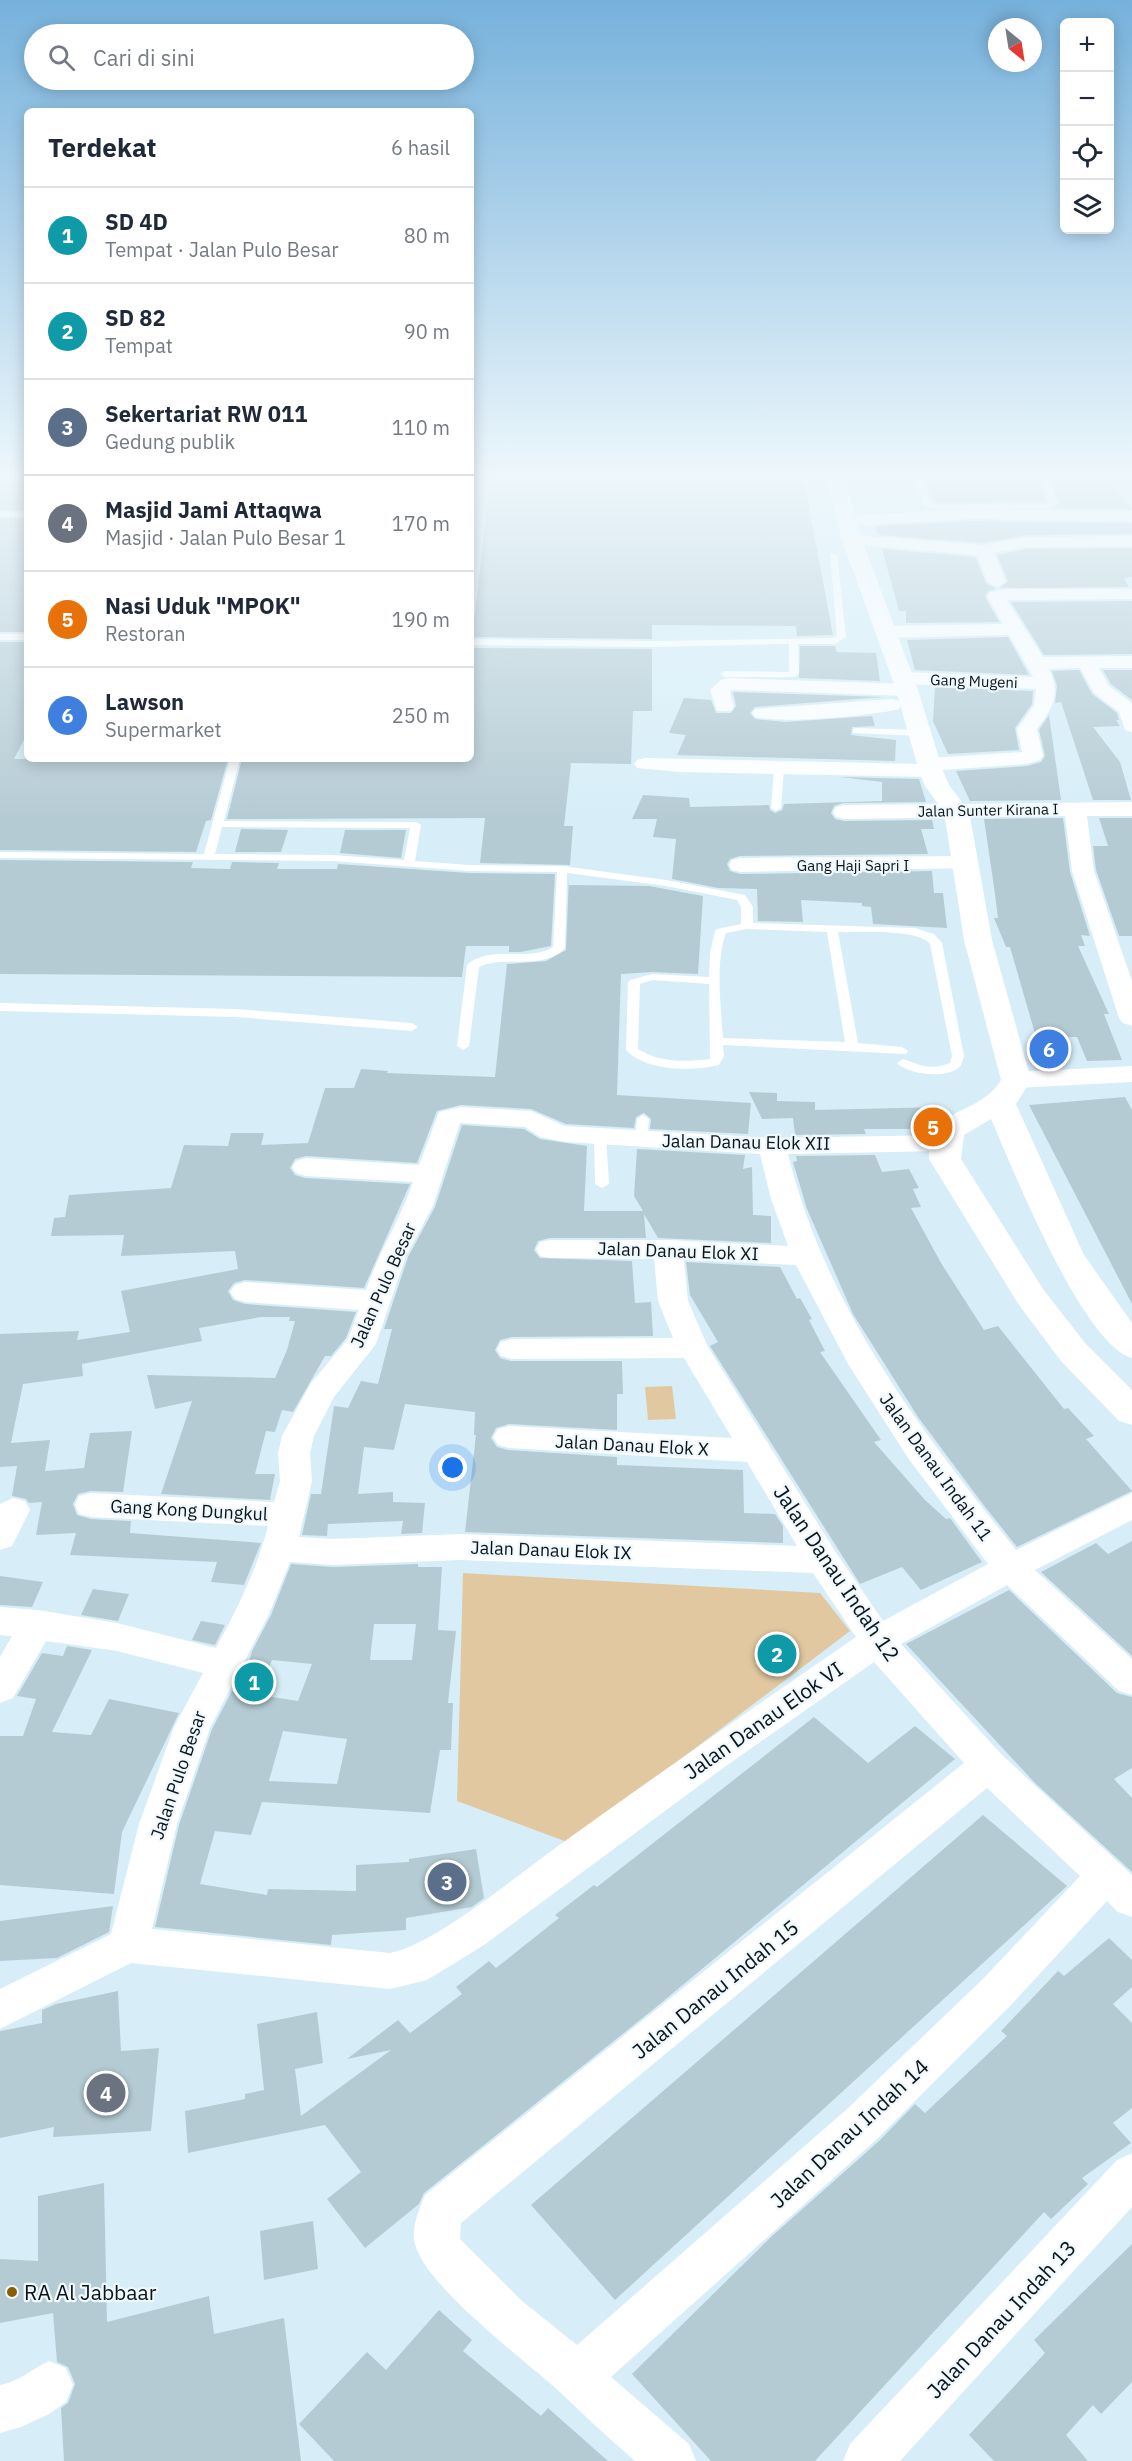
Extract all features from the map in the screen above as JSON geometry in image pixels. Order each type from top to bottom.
[{"type":"street","points":[[871,590],[907,691],[937,786],[956,811],[978,940],[1008,1091],[1068,1257],[1112,1322],[1132,1346]]},
{"type":"street","points":[[644,764],[779,769],[930,767],[1030,757],[1027,729],[1045,702],[1045,683],[1037,663],[997,596],[1132,594]]},
{"type":"street","points":[[886,632],[1015,629]]},
{"type":"street","points":[[1037,663],[1132,662]]},
{"type":"street","points":[[1088,664],[1101,689],[1128,710],[1132,726]]},
{"type":"street","name":"Gang Mugeni","points":[[907,691],[1045,683]]},
{"type":"street","points":[[724,706],[720,690],[728,684],[907,691]]},
{"type":"street","points":[[762,713],[790,714],[867,706],[907,691]]},
{"type":"street","points":[[1075,809],[1083,871],[1132,1018]]},
{"type":"street","name":"Jalan Sunter Kirana I","points":[[844,812],[1132,809]]},
{"type":"street","name":"Gang Haji Sapri I","points":[[740,865],[966,863]]},
{"type":"street","points":[[1132,1074],[1008,1091],[960,1122],[943,1143],[945,1159],[1031,1297],[1073,1352],[1132,1413]]},
{"type":"street","name":"Jalan Pulo Besar","points":[[128,1945],[158,1824],[176,1770],[199,1711],[252,1614],[279,1550],[296,1481],[294,1453],[298,1436],[322,1391],[361,1344],[392,1256],[419,1206],[448,1118],[453,1116],[531,1119],[550,1131]]},
{"type":"street","name":"Jalan Danau Elok XII","points":[[550,1131],[600,1136],[642,1129],[772,1146],[943,1143]]},
{"type":"street","name":"Jalan Danau Indah 11","points":[[772,1146],[785,1199],[806,1256],[863,1365],[891,1409],[919,1450],[1010,1567],[1132,1681]]},
{"type":"street","points":[[306,1167],[428,1174]]},
{"type":"street","name":"Jalan Danau Elok XI","points":[[550,1249],[668,1249],[806,1256]]},
{"type":"street","name":"Jalan Danau Indah 12","points":[[668,1249],[673,1301],[693,1347],[755,1451],[877,1641],[988,1765],[1119,1887]]},
{"type":"street","points":[[245,1292],[376,1301]]},
{"type":"street","points":[[512,1348],[693,1347]]},
{"type":"street","name":"Jalan Danau Elok X","points":[[509,1437],[755,1451]]},
{"type":"street","name":"Gang Kong Dungkul","points":[[90,1505],[288,1515]]},
{"type":"street","name":"Jalan Danau Elok VI","points":[[128,1945],[390,1971],[413,1967],[470,1932],[706,1760],[877,1641],[1010,1567],[1132,1505]]},
{"type":"street","name":"Jalan Danau Elok IX","points":[[279,1550],[333,1552],[460,1547],[824,1560]]},
{"type":"street","points":[[0,1621],[38,1624],[168,1648],[226,1665]]},
{"type":"street","points":[[0,1688],[38,1624]]},
{"type":"street","name":"Jalan Danau Indah 15","points":[[577,2376],[506,2317],[444,2255],[436,2239],[441,2211],[988,1765]]},
{"type":"street","name":"Jalan Danau Indah 14","points":[[577,2376],[862,2124],[998,1992],[1119,1887]]},
{"type":"street","points":[[0,2010],[128,1945]]},
{"type":"street","name":"Jalan Danau Indah 13","points":[[867,2461],[1132,2175]]},
{"type":"street","points":[[577,2376],[607,2407],[672,2461]]},
{"type":"street","points":[[0,2409],[16,2407],[31,2400],[49,2385]]},
{"type":"lane","points":[[474,642],[654,644],[835,641],[842,637],[837,590]]},
{"type":"lane","points":[[0,637],[24,637]]},
{"type":"lane","points":[[725,674],[792,675],[794,673],[793,642]]},
{"type":"lane","points":[[856,731],[920,733]]},
{"type":"lane","points":[[209,856],[234,762]]},
{"type":"lane","points":[[776,808],[779,769]]},
{"type":"lane","points":[[218,824],[416,822],[409,863]]},
{"type":"lane","points":[[0,855],[332,858],[469,868],[562,870],[666,883],[741,897],[747,907],[747,926]]},
{"type":"lane","points":[[463,1046],[473,965],[492,957],[551,954],[559,948],[562,870]]},
{"type":"lane","points":[[715,981],[652,977],[634,982],[632,1050],[641,1057],[655,1062],[703,1064],[715,1062],[718,1056],[715,981],[718,934],[747,926],[915,932],[930,936],[936,943],[958,1056],[955,1065],[943,1070],[910,1068],[903,1057],[852,1046],[718,1041]]},
{"type":"lane","points":[[832,928],[852,1046]]},
{"type":"lane","points":[[0,1007],[236,1013],[412,1027]]},
{"type":"lane","points":[[600,1136],[602,1184]]},
{"type":"shaded area","points":[[672,1386],[676,1419],[648,1420],[645,1387]]},
{"type":"shaded area","points":[[463,1573],[820,1593],[850,1631],[570,1843],[457,1801]]},
{"type":"building","points":[[0,590],[24,590],[24,632],[0,632]]},
{"type":"building","points":[[478,590],[825,590],[833,635],[797,636],[796,626],[652,625],[652,639],[474,637]]},
{"type":"building","points":[[893,590],[993,590],[988,591],[985,597],[999,622],[906,623],[906,611],[899,611]]},
{"type":"building","points":[[1132,601],[1132,654],[1044,655],[1011,602]]},
{"type":"building","points":[[1008,637],[1029,675],[915,670],[907,640]]},
{"type":"building","points":[[0,642],[24,642],[24,740],[14,759],[24,759],[24,762],[227,762],[211,820],[206,821],[196,852],[0,850]]},
{"type":"building","points":[[800,646],[835,646],[837,652],[876,653],[880,681],[799,678]]},
{"type":"building","points":[[474,648],[652,649],[652,711],[633,711],[631,764],[571,763],[564,826],[573,826],[570,865],[480,863],[485,818],[227,819],[241,762],[474,762]]},
{"type":"building","points":[[1079,670],[1092,694],[1117,713],[1119,720],[1116,720],[1120,726],[1093,727],[1120,762],[1131,800],[1093,800],[1061,702],[1055,703],[1057,686],[1052,671]]},
{"type":"building","points":[[1103,670],[1132,670],[1132,700],[1111,684]]},
{"type":"building","points":[[935,687],[1033,691],[1032,704],[1015,728],[1019,750],[948,754],[933,721]]},
{"type":"building","points":[[733,692],[883,697],[755,707],[750,713],[755,719],[785,722],[872,716],[875,726],[852,727],[851,735],[896,740],[895,761],[677,755],[686,735],[669,733],[684,698],[711,700],[716,713],[731,713],[736,706]]},
{"type":"building","points":[[1049,715],[1061,800],[970,801],[956,771],[1027,766],[1041,762],[1045,756],[1039,730]]},
{"type":"building","points":[[840,777],[919,779],[926,802],[843,803],[834,806],[831,813],[835,819],[844,821],[932,820],[934,829],[921,829],[928,854],[740,856],[730,859],[727,864],[730,871],[740,874],[932,871],[934,893],[943,893],[947,928],[873,924],[871,907],[862,906],[862,903],[801,900],[803,922],[758,921],[757,889],[718,888],[672,879],[676,839],[653,837],[657,819],[632,819],[643,795],[689,798],[690,807],[769,805],[770,810],[775,813],[782,810],[784,804],[882,801],[882,782]]},
{"type":"building","points":[[1063,818],[1070,872],[1090,936],[1081,935],[1085,946],[1078,946],[1109,1014],[1104,1014],[1122,1060],[1087,1061],[1077,1037],[1036,1037],[1010,947],[1006,947],[994,918],[998,918],[984,819]]},
{"type":"building","points":[[1099,818],[1132,818],[1132,936],[1119,936],[1096,870],[1093,846],[1108,846]]},
{"type":"building","points":[[241,829],[288,830],[281,852],[235,852]]},
{"type":"building","points":[[345,830],[406,830],[401,858],[340,853]]},
{"type":"building","points":[[0,860],[193,862],[191,868],[230,869],[232,862],[279,863],[277,869],[337,869],[338,864],[469,873],[555,874],[551,946],[509,952],[509,946],[466,946],[462,977],[0,974]]},
{"type":"building","points":[[569,876],[569,885],[649,886],[703,896],[698,974],[652,972],[621,974],[617,1095],[751,1103],[748,1134],[650,1129],[651,1119],[644,1113],[636,1117],[634,1128],[566,1124],[531,1109],[461,1105],[437,1111],[417,1163],[306,1156],[295,1159],[290,1168],[295,1175],[305,1178],[410,1184],[364,1288],[245,1280],[234,1283],[228,1291],[233,1300],[245,1304],[356,1312],[346,1338],[331,1356],[325,1356],[293,1412],[282,1410],[275,1432],[266,1431],[255,1474],[275,1474],[270,1500],[161,1494],[192,1401],[155,1409],[147,1375],[275,1378],[287,1350],[295,1321],[289,1321],[290,1317],[261,1317],[199,1328],[202,1341],[82,1364],[83,1376],[23,1384],[11,1443],[50,1440],[45,1471],[84,1468],[90,1433],[132,1431],[123,1492],[91,1491],[78,1494],[73,1504],[77,1515],[91,1519],[131,1521],[130,1533],[261,1543],[244,1585],[211,1582],[217,1562],[70,1555],[76,1533],[36,1535],[42,1502],[29,1503],[26,1499],[12,1496],[17,1466],[0,1467],[0,1334],[79,1331],[77,1340],[130,1332],[121,1291],[238,1269],[235,1251],[121,1256],[124,1235],[51,1236],[54,1218],[65,1217],[69,1195],[171,1188],[184,1145],[228,1146],[231,1133],[264,1133],[261,1145],[308,1143],[325,1088],[354,1088],[361,1069],[388,1071],[387,1073],[495,1077],[507,964],[546,961],[566,950]]},
{"type":"building","points":[[749,1092],[777,1093],[777,1101],[815,1102],[815,1110],[942,1107],[939,1123],[935,1129],[864,1129],[866,1134],[795,1135],[793,1118],[762,1119]]},
{"type":"building","points":[[1125,1097],[1132,1110],[1132,1304],[1029,1105]]},
{"type":"building","points":[[462,1125],[524,1129],[540,1139],[587,1146],[584,1211],[643,1211],[634,1196],[637,1149],[745,1155],[743,1169],[752,1167],[753,1215],[771,1216],[771,1243],[658,1238],[644,1214],[646,1238],[550,1238],[538,1241],[534,1250],[540,1258],[632,1261],[635,1303],[651,1302],[653,1336],[512,1337],[500,1340],[495,1350],[500,1358],[511,1361],[622,1361],[623,1394],[617,1394],[617,1430],[509,1424],[496,1428],[491,1438],[497,1447],[508,1450],[617,1457],[617,1465],[743,1470],[744,1513],[775,1514],[783,1526],[783,1543],[465,1532],[476,1435],[474,1435],[475,1412],[405,1404],[394,1450],[364,1447],[358,1494],[393,1492],[393,1502],[425,1503],[422,1533],[401,1534],[403,1521],[328,1524],[327,1536],[302,1535],[311,1494],[321,1494],[334,1406],[348,1408],[361,1381],[378,1384],[392,1329],[384,1329],[408,1257],[435,1207]]},
{"type":"building","points":[[875,1155],[882,1172],[909,1169],[919,1188],[913,1189],[921,1207],[911,1208],[941,1263],[984,1330],[998,1326],[1064,1409],[1068,1408],[1094,1436],[1086,1439],[1132,1491],[1017,1547],[982,1503],[918,1417],[853,1314],[807,1209],[793,1162],[797,1161],[796,1156]]},
{"type":"building","points":[[686,1262],[780,1267],[797,1299],[800,1298],[812,1319],[809,1320],[825,1351],[820,1352],[881,1440],[874,1442],[925,1500],[946,1519],[950,1518],[982,1562],[921,1590],[902,1567],[860,1584],[710,1346],[718,1342],[690,1295]]},
{"type":"building","points":[[1132,1541],[1132,1656],[1041,1572],[1096,1543],[1108,1554]]},
{"type":"building","points":[[291,1564],[333,1567],[418,1564],[418,1567],[442,1567],[438,1630],[456,1631],[448,1703],[453,1703],[451,1750],[440,1750],[430,1813],[262,1802],[251,1835],[215,1831],[200,1884],[267,1895],[268,1889],[356,1891],[356,1865],[409,1862],[409,1859],[476,1849],[484,1898],[472,1907],[406,1918],[406,1930],[332,1935],[331,1945],[155,1927],[179,1825],[212,1729],[232,1691],[240,1692],[252,1651],[271,1615]],"holes":[[[374,1624],[416,1624],[412,1660],[370,1660]],[[272,1660],[312,1664],[298,1701],[259,1695]],[[283,1731],[347,1739],[337,1784],[269,1781]]]},
{"type":"building","points":[[0,1576],[43,1582],[32,1607],[0,1605]]},
{"type":"building","points":[[93,1589],[129,1594],[118,1621],[81,1615]]},
{"type":"building","points":[[1009,1590],[1117,1693],[1132,1697],[1132,1768],[1114,1779],[1132,1798],[1132,1872],[1034,1782],[906,1644]]},
{"type":"building","points":[[201,1621],[225,1625],[215,1645],[192,1640]]},
{"type":"building","points":[[67,1646],[92,1650],[52,1732],[91,1735],[109,1699],[179,1713],[122,1832],[114,1894],[0,1885],[0,1736],[23,1736],[36,1699],[17,1696],[42,1653],[63,1656]]},
{"type":"building","points":[[814,1717],[868,1763],[915,1726],[955,1759],[655,2008],[424,2193],[419,2204],[365,2248],[327,2199],[361,2172],[325,2125],[188,2153],[185,2111],[245,2099],[245,2094],[264,2090],[257,2024],[317,2012],[323,2063],[295,2069],[301,2116],[391,2050],[347,2059],[398,2020],[410,2033],[462,1994],[456,1987],[489,1961],[496,1968],[559,1918],[555,1915],[594,1885],[597,1887]]},
{"type":"building","points":[[983,1815],[1067,1886],[615,2300],[531,2205]]},
{"type":"building","points":[[113,1906],[109,1932],[57,1958],[0,1961],[0,1921]]},
{"type":"building","points":[[1109,1938],[1132,1960],[1132,1987],[1113,2004],[1132,2023],[1132,2108],[1113,2123],[1131,2143],[1082,2178],[1088,2184],[1051,2219],[1044,2212],[815,2461],[711,2461],[632,2374],[772,2236],[879,2141],[915,2104],[925,2113],[1007,2036],[1001,2031],[1058,1971],[1064,1976]]},
{"type":"building","points":[[118,1991],[121,2051],[159,2048],[151,2131],[53,2137],[54,2127],[0,2138],[0,2031],[42,2023],[42,2010],[56,2004]]},
{"type":"building","points":[[104,2183],[107,2322],[209,2296],[214,2334],[284,2318],[301,2461],[64,2461],[61,2408],[68,2403],[75,2384],[68,2367],[57,2362],[53,2313],[0,2323],[0,2259],[38,2261],[38,2196]]},
{"type":"building","points":[[313,2221],[318,2269],[264,2280],[260,2231]]},
{"type":"building","points":[[1132,2244],[1132,2382],[1101,2414],[1093,2405],[1066,2435],[1088,2461],[994,2461],[969,2435],[1045,2353],[1034,2340]]},
{"type":"building","points":[[439,2310],[472,2340],[463,2351],[541,2416],[548,2408],[608,2461],[334,2461],[299,2424],[367,2352],[386,2370]]},
{"type":"place","name":"Lawson","points":[[1049,1049]]},
{"type":"place","name":"Nasi Uduk \"MPOK\"","points":[[933,1127]]},
{"type":"place","name":"SD 82","points":[[777,1654]]},
{"type":"place","name":"SD 4D","points":[[254,1682]]},
{"type":"place","name":"Sekertariat RW 011","points":[[447,1882]]},
{"type":"place","name":"Masjid Jami Attaqwa","points":[[106,2093]]},
{"type":"place","name":"RA Al Jabbaar","points":[[12,2292]]}]
